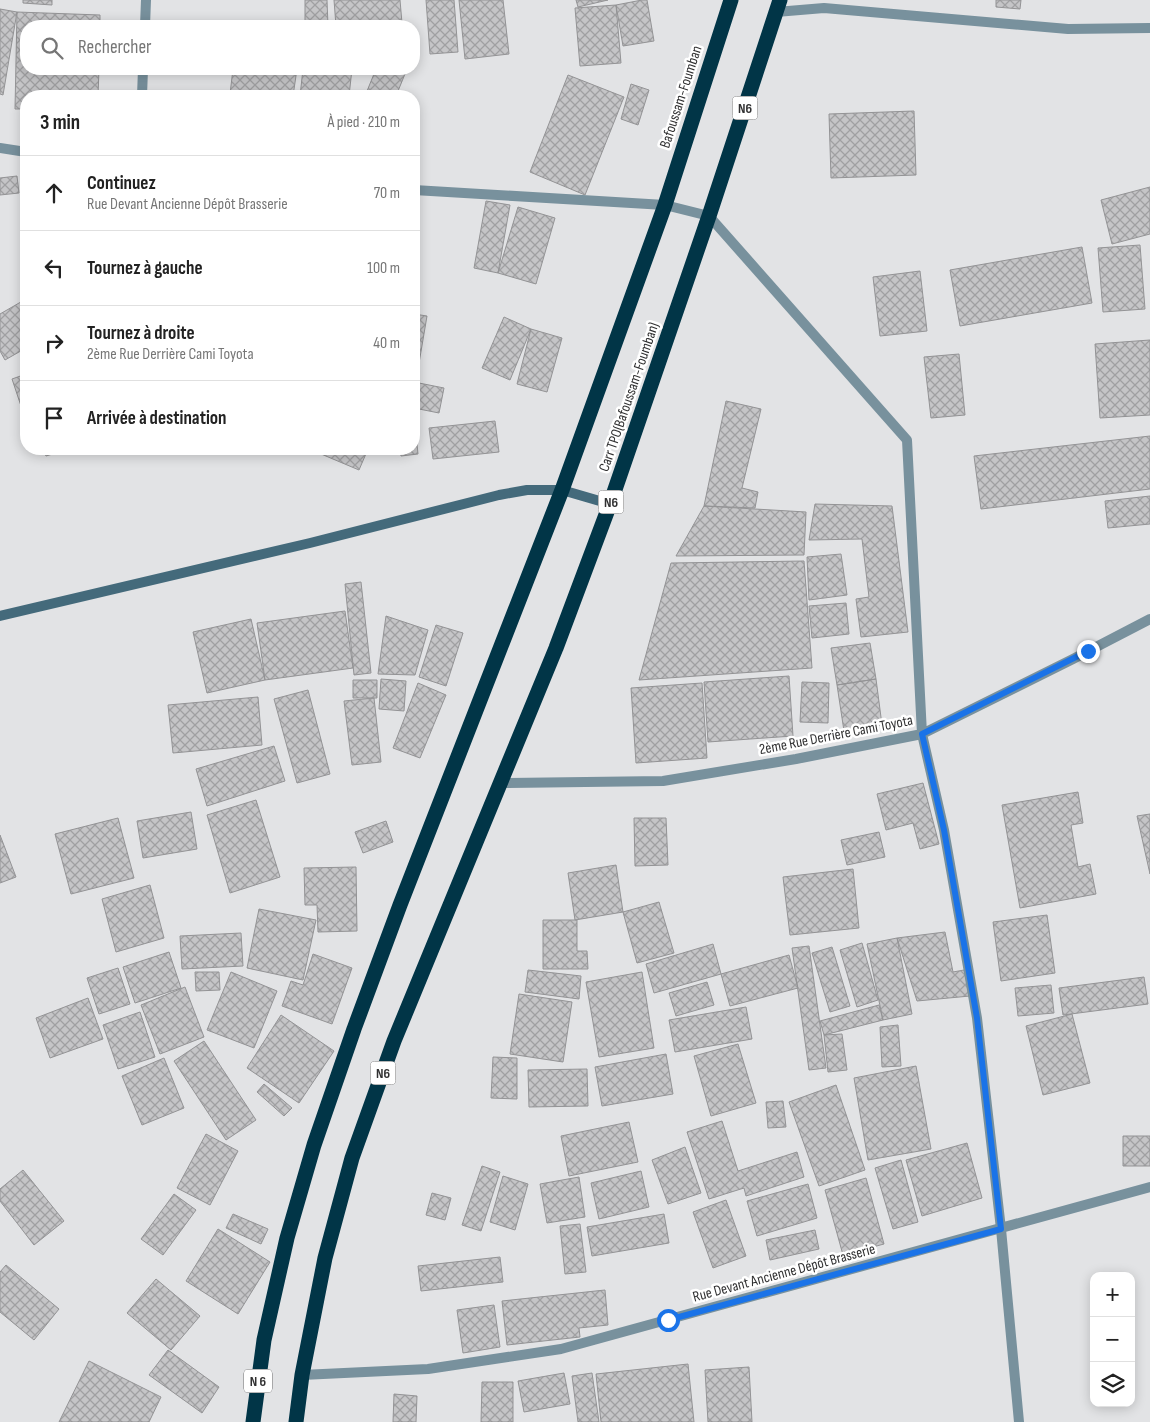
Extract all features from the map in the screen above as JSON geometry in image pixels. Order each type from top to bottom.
[{"type":"highway","name":"Bafoussam-Foumban","points":[[665,205],[731,0]]},
{"type":"highway","name":"N6","points":[[709,216],[778,6]]},
{"type":"highway","name":"Carr TPO(Bafoussam-Foumban)","points":[[253,1422],[264,1340],[287,1238],[314,1146],[367,994],[562,490],[665,205]]},
{"type":"highway","name":"Carr TPO(Bafoussam-Foumban)","points":[[501,783],[556,648],[610,504],[709,216]]},
{"type":"highway","name":"N6","points":[[302,1375],[325,1258],[352,1158],[394,1041],[501,783]]},
{"type":"highway","points":[[296,1422],[302,1375]]},
{"type":"street","points":[[145,20],[146,0]]},
{"type":"street","points":[[778,6],[824,8],[1068,29],[1150,28]]},
{"type":"street","points":[[142,90],[143,75]]},
{"type":"street","points":[[0,148],[20,151]]},
{"type":"street","points":[[420,190],[665,205],[709,216],[907,440],[922,734],[944,830],[977,1018],[1001,1229],[1019,1422]]},
{"type":"street","points":[[0,616],[527,490],[562,490],[610,504]]},
{"type":"street","name":"2ème Rue Derrière Cami Toyota","points":[[501,783],[663,781],[796,759],[922,734],[1150,619]]},
{"type":"street","name":"Rue Devant Ancienne Dépôt Brasserie","points":[[302,1375],[428,1369],[561,1349],[1150,1187]]},
{"type":"building","points":[[23,0],[52,0],[52,5],[23,3]]},
{"type":"building","points":[[305,0],[327,0],[328,20],[305,20]]},
{"type":"building","points":[[334,0],[400,0],[402,20],[336,20]]},
{"type":"building","points":[[426,0],[454,0],[458,52],[430,54]]},
{"type":"building","points":[[459,0],[503,0],[509,54],[465,59]]},
{"type":"building","points":[[576,0],[608,0],[578,7]]},
{"type":"building","points":[[647,0],[654,41],[623,46],[616,5]]},
{"type":"building","points":[[996,0],[1021,0],[1020,9],[996,7]]},
{"type":"building","points":[[616,5],[621,63],[580,66],[575,8]]},
{"type":"building","points":[[0,9],[17,12],[3,95],[0,94]]},
{"type":"building","points":[[17,12],[100,15],[100,20],[20,20],[20,75],[99,75],[98,90],[20,90],[20,109],[15,109]]},
{"type":"building","points":[[232,75],[296,75],[294,90],[230,90]]},
{"type":"building","points":[[302,75],[351,75],[350,90],[301,90]]},
{"type":"building","points":[[374,75],[405,75],[398,90],[367,90]]},
{"type":"building","points":[[568,75],[624,97],[585,195],[530,172]]},
{"type":"building","points":[[631,84],[649,90],[638,125],[621,119]]},
{"type":"building","points":[[914,111],[916,175],[831,178],[829,114]]},
{"type":"building","points":[[17,176],[19,193],[0,195],[0,178]]},
{"type":"building","points":[[1150,187],[1150,234],[1112,244],[1101,200]]},
{"type":"building","points":[[486,201],[510,205],[498,273],[474,268]]},
{"type":"building","points":[[518,207],[555,218],[536,284],[498,273]]},
{"type":"building","points":[[1140,245],[1145,309],[1103,312],[1098,248]]},
{"type":"building","points":[[1082,247],[1092,303],[960,326],[950,270]]},
{"type":"building","points":[[920,271],[927,331],[880,336],[873,277]]},
{"type":"building","points":[[20,302],[20,351],[5,360],[0,351],[0,314]]},
{"type":"building","points":[[420,315],[427,316],[420,357]]},
{"type":"building","points":[[504,317],[531,329],[510,380],[482,368]]},
{"type":"building","points":[[531,329],[562,338],[547,392],[517,384]]},
{"type":"building","points":[[1150,340],[1150,415],[1100,418],[1095,344]]},
{"type":"building","points":[[959,354],[965,415],[931,418],[924,357]]},
{"type":"building","points":[[20,376],[20,403],[12,379]]},
{"type":"building","points":[[420,383],[444,388],[439,413],[420,409]]},
{"type":"building","points":[[726,401],[761,409],[742,488],[758,492],[755,508],[704,506]]},
{"type":"building","points":[[495,421],[499,452],[433,459],[429,428]]},
{"type":"building","points":[[1150,436],[1150,489],[981,509],[974,456]]},
{"type":"building","points":[[323,455],[365,455],[359,470]]},
{"type":"building","points":[[1150,496],[1150,524],[1108,528],[1105,501]]},
{"type":"building","points":[[815,504],[892,506],[908,632],[861,637],[856,599],[869,597],[862,539],[809,540]]},
{"type":"building","points":[[704,506],[806,512],[804,555],[676,556]]},
{"type":"building","points":[[841,554],[847,595],[809,600],[807,557]]},
{"type":"building","points":[[804,561],[812,668],[639,680],[671,563]]},
{"type":"building","points":[[361,582],[371,673],[354,675],[345,584]]},
{"type":"building","points":[[846,603],[849,634],[812,638],[809,606]]},
{"type":"building","points":[[345,611],[353,668],[265,680],[257,623]]},
{"type":"building","points":[[386,616],[428,630],[415,675],[378,674]]},
{"type":"building","points":[[251,619],[265,680],[207,693],[193,632]]},
{"type":"building","points":[[436,625],[463,633],[446,686],[419,677]]},
{"type":"building","points":[[870,643],[876,679],[837,685],[831,648]]},
{"type":"building","points":[[789,676],[793,736],[708,742],[704,682]]},
{"type":"building","points":[[381,679],[406,681],[404,711],[379,709]]},
{"type":"building","points":[[876,679],[882,725],[844,731],[837,685]]},
{"type":"building","points":[[353,680],[377,680],[377,698],[353,698]]},
{"type":"building","points":[[802,682],[829,683],[828,723],[800,722]]},
{"type":"building","points":[[418,683],[446,695],[420,758],[393,748]]},
{"type":"building","points":[[702,683],[707,758],[636,763],[631,688]]},
{"type":"building","points":[[308,690],[330,774],[297,783],[274,699]]},
{"type":"building","points":[[258,697],[262,745],[173,753],[168,705]]},
{"type":"building","points":[[374,698],[381,762],[352,765],[344,701]]},
{"type":"building","points":[[274,746],[285,781],[207,806],[196,769]]},
{"type":"building","points":[[923,783],[939,844],[920,849],[913,823],[886,830],[877,794]]},
{"type":"building","points":[[1078,792],[1083,823],[1071,825],[1078,867],[1090,864],[1096,894],[1020,908],[1002,805]]},
{"type":"building","points":[[256,800],[280,877],[230,893],[207,815]]},
{"type":"building","points":[[191,812],[197,849],[143,858],[137,821]]},
{"type":"building","points":[[1150,814],[1150,874],[1137,816]]},
{"type":"building","points":[[118,818],[134,878],[71,894],[55,834]]},
{"type":"building","points":[[634,818],[666,818],[668,865],[635,866]]},
{"type":"building","points":[[386,821],[393,842],[363,853],[355,832]]},
{"type":"building","points":[[879,832],[885,857],[847,865],[841,840]]},
{"type":"building","points":[[0,835],[16,877],[0,883]]},
{"type":"building","points":[[616,865],[623,912],[575,920],[568,873]]},
{"type":"building","points":[[356,867],[357,931],[318,932],[317,905],[305,905],[304,868]]},
{"type":"building","points":[[853,869],[859,928],[790,935],[783,877]]},
{"type":"building","points":[[150,885],[164,938],[116,952],[102,899]]},
{"type":"building","points":[[659,902],[674,953],[637,963],[623,912]]},
{"type":"building","points":[[259,909],[316,920],[303,980],[247,968]]},
{"type":"building","points":[[1047,915],[1055,973],[1001,981],[993,922]]},
{"type":"building","points":[[543,920],[577,920],[577,951],[587,951],[588,969],[543,969]]},
{"type":"building","points":[[945,932],[953,972],[964,970],[970,996],[917,1001],[897,938]]},
{"type":"building","points":[[241,933],[243,966],[182,969],[180,936]]},
{"type":"building","points":[[897,938],[912,1014],[883,1020],[867,944]]},
{"type":"building","points":[[862,943],[878,1000],[857,1007],[840,950]]},
{"type":"building","points":[[713,944],[721,974],[654,993],[646,964]]},
{"type":"building","points":[[809,946],[826,1068],[809,1070],[792,948]]},
{"type":"building","points":[[832,947],[850,1006],[830,1012],[812,953]]},
{"type":"building","points":[[169,952],[181,988],[135,1003],[123,967]]},
{"type":"building","points":[[313,954],[352,968],[332,1024],[282,1006],[291,981],[303,985]]},
{"type":"building","points":[[789,955],[798,988],[730,1006],[721,974]]},
{"type":"building","points":[[118,968],[130,1004],[99,1014],[87,978]]},
{"type":"building","points":[[528,970],[581,976],[579,999],[525,992]]},
{"type":"building","points":[[195,972],[219,972],[220,990],[196,991]]},
{"type":"building","points":[[231,972],[277,991],[254,1048],[207,1030]]},
{"type":"building","points":[[642,972],[654,1048],[599,1057],[586,982]]},
{"type":"building","points":[[1144,977],[1148,1004],[1063,1015],[1059,988]]},
{"type":"building","points":[[707,982],[714,1005],[676,1016],[669,993]]},
{"type":"building","points":[[1051,985],[1054,1013],[1018,1016],[1015,988]]},
{"type":"building","points":[[185,987],[204,1037],[160,1054],[141,1005]]},
{"type":"building","points":[[519,994],[572,1002],[563,1062],[510,1054]]},
{"type":"building","points":[[88,998],[103,1039],[50,1058],[36,1018]]},
{"type":"building","points":[[879,1005],[883,1020],[824,1035],[820,1021]]},
{"type":"building","points":[[746,1007],[752,1039],[675,1052],[669,1020]]},
{"type":"building","points":[[140,1012],[155,1057],[118,1069],[103,1025]]},
{"type":"building","points":[[1072,1014],[1090,1083],[1043,1095],[1026,1026]]},
{"type":"building","points":[[281,1015],[334,1051],[299,1103],[247,1068]]},
{"type":"building","points":[[898,1025],[901,1066],[882,1067],[880,1027]]},
{"type":"building","points":[[842,1034],[847,1070],[828,1072],[824,1035]]},
{"type":"building","points":[[204,1041],[256,1120],[226,1140],[174,1061]]},
{"type":"building","points":[[738,1044],[756,1103],[711,1116],[694,1056]]},
{"type":"building","points":[[666,1054],[673,1094],[602,1106],[595,1067]]},
{"type":"building","points":[[493,1057],[517,1058],[517,1099],[491,1098]]},
{"type":"building","points":[[164,1058],[184,1108],[142,1125],[122,1076]]},
{"type":"building","points":[[916,1066],[931,1149],[868,1160],[854,1078]]},
{"type":"building","points":[[587,1069],[588,1106],[529,1107],[528,1070]]},
{"type":"building","points":[[264,1084],[292,1108],[284,1116],[257,1092]]},
{"type":"building","points":[[836,1085],[865,1170],[819,1186],[789,1102]]},
{"type":"building","points":[[783,1101],[786,1127],[768,1128],[766,1102]]},
{"type":"building","points":[[722,1121],[738,1171],[797,1152],[804,1177],[746,1196],[744,1188],[709,1199],[687,1132]]},
{"type":"building","points":[[629,1122],[638,1162],[569,1176],[561,1136]]},
{"type":"building","points":[[206,1134],[238,1151],[210,1205],[177,1188]]},
{"type":"building","points":[[1123,1136],[1150,1136],[1150,1166],[1123,1166]]},
{"type":"building","points":[[967,1143],[982,1198],[922,1216],[906,1160]]},
{"type":"building","points":[[685,1147],[701,1193],[668,1204],[652,1160]]},
{"type":"building","points":[[901,1160],[918,1222],[893,1229],[875,1168]]},
{"type":"building","points":[[482,1166],[500,1172],[481,1231],[462,1225]]},
{"type":"building","points":[[23,1170],[64,1221],[34,1245],[0,1201],[0,1189]]},
{"type":"building","points":[[641,1171],[649,1207],[599,1219],[591,1183]]},
{"type":"building","points":[[503,1176],[528,1184],[515,1230],[490,1222]]},
{"type":"building","points":[[579,1177],[585,1217],[547,1223],[540,1184]]},
{"type":"building","points":[[866,1178],[884,1244],[843,1255],[825,1190]]},
{"type":"building","points":[[808,1184],[817,1218],[757,1236],[747,1201]]},
{"type":"building","points":[[432,1193],[451,1198],[445,1220],[426,1215]]},
{"type":"building","points":[[174,1194],[196,1210],[163,1255],[141,1239]]},
{"type":"building","points":[[726,1200],[746,1256],[713,1268],[693,1212]]},
{"type":"building","points":[[233,1214],[268,1229],[261,1244],[226,1228]]},
{"type":"building","points":[[664,1214],[669,1243],[592,1256],[587,1227]]},
{"type":"building","points":[[580,1224],[586,1272],[565,1274],[560,1226]]},
{"type":"building","points":[[218,1229],[270,1262],[238,1314],[186,1281]]},
{"type":"building","points":[[815,1230],[819,1249],[770,1260],[766,1240]]},
{"type":"building","points":[[500,1257],[503,1282],[421,1291],[418,1266]]},
{"type":"building","points":[[6,1265],[59,1309],[34,1340],[0,1312],[0,1272]]},
{"type":"building","points":[[156,1279],[200,1316],[171,1350],[127,1313]]},
{"type":"building","points":[[605,1290],[608,1325],[579,1328],[580,1337],[507,1345],[502,1301]]},
{"type":"building","points":[[494,1305],[500,1347],[463,1353],[457,1310]]},
{"type":"building","points":[[168,1350],[219,1387],[202,1413],[149,1375]]},
{"type":"building","points":[[89,1361],[161,1397],[149,1422],[59,1422]]},
{"type":"building","points":[[688,1364],[694,1422],[601,1422],[596,1374]]},
{"type":"building","points":[[749,1367],[752,1422],[708,1422],[705,1370]]},
{"type":"building","points":[[564,1373],[570,1404],[524,1412],[518,1381]]},
{"type":"building","points":[[592,1373],[599,1422],[578,1422],[572,1376]]},
{"type":"building","points":[[482,1382],[513,1382],[513,1422],[481,1422]]},
{"type":"building","points":[[394,1394],[417,1396],[416,1422],[393,1422]]},
{"type":"route","points":[[668,1320],[1001,1229],[977,1018],[944,830],[922,734],[1088,651]]}]
